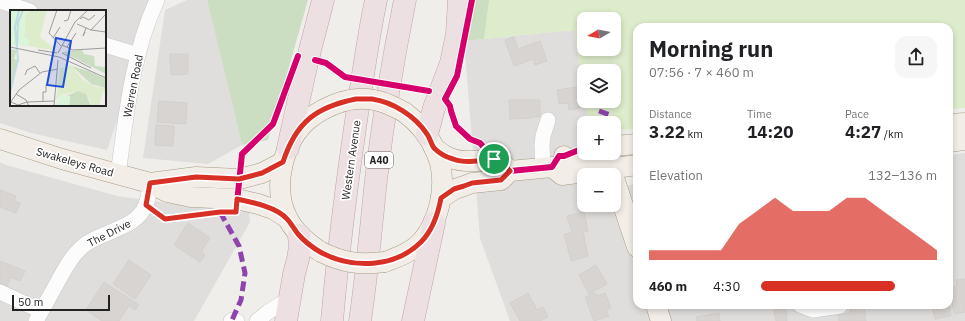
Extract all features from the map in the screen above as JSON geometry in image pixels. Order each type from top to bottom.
[{"type":"highway","points":[[285,155],[323,0]]},
{"type":"highway","name":"Western Avenue","points":[[332,321],[335,282],[348,175],[376,0]]},
{"type":"highway","name":"A40","points":[[360,321],[376,179],[404,0]]},
{"type":"highway","points":[[430,141],[430,118],[451,64],[457,34],[459,0]]},
{"type":"highway","points":[[413,321],[434,223]]},
{"type":"highway","points":[[286,321],[300,247],[293,226]]},
{"type":"main road","points":[[293,226],[282,204],[280,191],[280,178],[285,155],[298,130],[308,119],[323,109],[341,102],[356,99],[373,99],[388,103],[415,119],[430,141],[444,155],[455,160],[468,161],[498,159],[510,171]]},
{"type":"main road","points":[[953,124],[965,122]]},
{"type":"main road","name":"Swakeleys Road","points":[[0,138],[62,159],[150,183],[167,192],[191,197],[237,199],[273,209],[293,226],[308,244],[321,252],[334,258],[368,264],[385,262],[401,256],[422,241],[434,223],[441,198],[442,179],[440,162],[430,141]]},
{"type":"main road","points":[[953,142],[965,140]]},
{"type":"main road","points":[[621,143],[633,144]]},
{"type":"main road","points":[[441,198],[454,189],[472,183],[501,180],[510,171],[553,164],[577,152]]},
{"type":"main road","name":"Swakeleys Road","points":[[150,183],[196,177],[239,179],[262,173],[285,155]]},
{"type":"main road","points":[[553,164],[562,175],[577,175]]},
{"type":"main road","points":[[621,171],[633,166]]},
{"type":"main road","points":[[621,198],[633,235]]},
{"type":"main road","points":[[657,309],[661,321]]},
{"type":"street","points":[[0,0],[27,10]]},
{"type":"street","name":"Warren Road","points":[[118,174],[138,55],[148,22],[157,0]]},
{"type":"street","points":[[106,45],[138,55]]},
{"type":"street","points":[[548,120],[542,145],[553,164]]},
{"type":"street","name":"The Drive","points":[[39,318],[67,266],[82,246],[127,224],[140,214],[146,205],[150,183]]},
{"type":"street","points":[[0,292],[39,318]]},
{"type":"street","points":[[258,321],[268,312],[291,298]]},
{"type":"street","points":[[231,321],[237,321]]},
{"type":"shaded area","points":[[0,0],[150,0],[138,61],[107,150],[31,133],[0,123]]},
{"type":"shaded area","points":[[187,0],[207,0],[242,145],[208,164],[143,158],[165,10]]},
{"type":"shaded area","points":[[574,30],[579,64],[577,64],[577,108],[586,108],[588,116],[577,116],[577,160],[584,160],[584,168],[577,168],[577,212],[621,212],[621,186],[633,185],[633,309],[953,309],[953,154],[965,153],[965,321],[510,321],[480,238],[464,41]]},
{"type":"shaded area","points":[[0,162],[6,165],[117,196],[249,212],[250,222],[194,321],[0,321]]},
{"type":"green space","points":[[207,0],[308,0],[268,140],[242,145]]},
{"type":"green space","points":[[470,0],[489,0],[484,39],[464,41]]},
{"type":"green space","points":[[489,0],[965,0],[965,108],[953,109],[953,23],[633,23],[633,129],[621,130],[621,116],[588,116],[586,108],[621,108],[621,64],[579,64],[578,56],[621,56],[621,12],[577,12],[577,49],[574,30],[484,39]]},
{"type":"building","points":[[514,37],[518,49],[540,41],[547,61],[535,65],[533,59],[514,66],[505,40]]},
{"type":"building","points":[[170,54],[188,54],[188,74],[171,75]]},
{"type":"building","points":[[577,87],[577,108],[580,108],[569,110],[568,103],[559,104],[557,90]]},
{"type":"building","points":[[509,100],[540,100],[540,117],[510,119]]},
{"type":"building","points":[[159,101],[187,103],[186,124],[157,122]]},
{"type":"building","points":[[156,125],[174,126],[173,146],[155,145]]},
{"type":"building","points":[[0,190],[16,196],[14,201],[20,203],[16,213],[0,207]]},
{"type":"building","points":[[584,212],[588,231],[583,232],[588,256],[571,261],[564,234],[572,233],[567,216]]},
{"type":"building","points":[[188,223],[210,238],[201,252],[205,255],[200,262],[174,245]]},
{"type":"building","points":[[129,260],[151,275],[135,299],[113,284]]},
{"type":"building","points":[[0,261],[25,271],[20,281],[11,277],[7,286],[0,283]]},
{"type":"building","points":[[596,265],[607,284],[589,294],[579,275]]},
{"type":"building","points":[[965,279],[965,312],[954,314],[953,287],[957,286],[956,280]]},
{"type":"building","points":[[104,282],[139,305],[135,310],[129,306],[119,321],[102,321],[86,310]]},
{"type":"building","points":[[528,293],[537,310],[543,307],[548,317],[540,321],[520,321],[510,303]]},
{"type":"building","points":[[595,293],[597,296],[605,293],[611,308],[606,310],[609,316],[594,321],[585,297]]},
{"type":"building","points":[[786,309],[787,321],[776,321],[774,310]]},
{"type":"building","points":[[850,309],[864,309],[866,321],[839,321],[838,315],[850,313]]},
{"type":"building","points":[[933,309],[950,309],[951,316],[935,319]]},
{"type":"building","points":[[719,313],[720,321],[697,321],[696,317]]},
{"type":"marked path","points":[[599,111],[610,116]]},
{"type":"marked path","points":[[220,212],[239,246],[245,273],[241,300],[232,320]]},
{"type":"cycle path","points":[[472,0],[457,76],[445,99],[450,106],[456,126],[470,139],[480,143],[494,159]]},
{"type":"cycle path","points":[[146,205],[165,219],[220,212],[236,212],[242,154],[273,124],[298,56]]},
{"type":"cycle path","points":[[315,60],[326,63],[345,77],[429,91]]},
{"type":"cycle path","points":[[483,161],[498,159],[510,171],[552,167],[559,156],[564,156],[577,151]]},
{"type":"route","points":[[356,99],[373,99],[388,103],[404,112],[415,119],[427,134],[434,148],[455,160],[468,161],[494,159],[498,159],[510,171],[501,180],[472,183],[454,189],[441,198],[434,223],[422,241],[401,256],[385,262],[368,264],[334,258],[308,244],[299,235],[287,218],[273,209],[258,204],[237,199],[236,212],[220,212],[165,219],[146,205],[150,183],[196,177],[239,179],[262,173],[283,162],[288,148],[298,130],[308,119],[323,109],[341,102],[356,99]]}]
